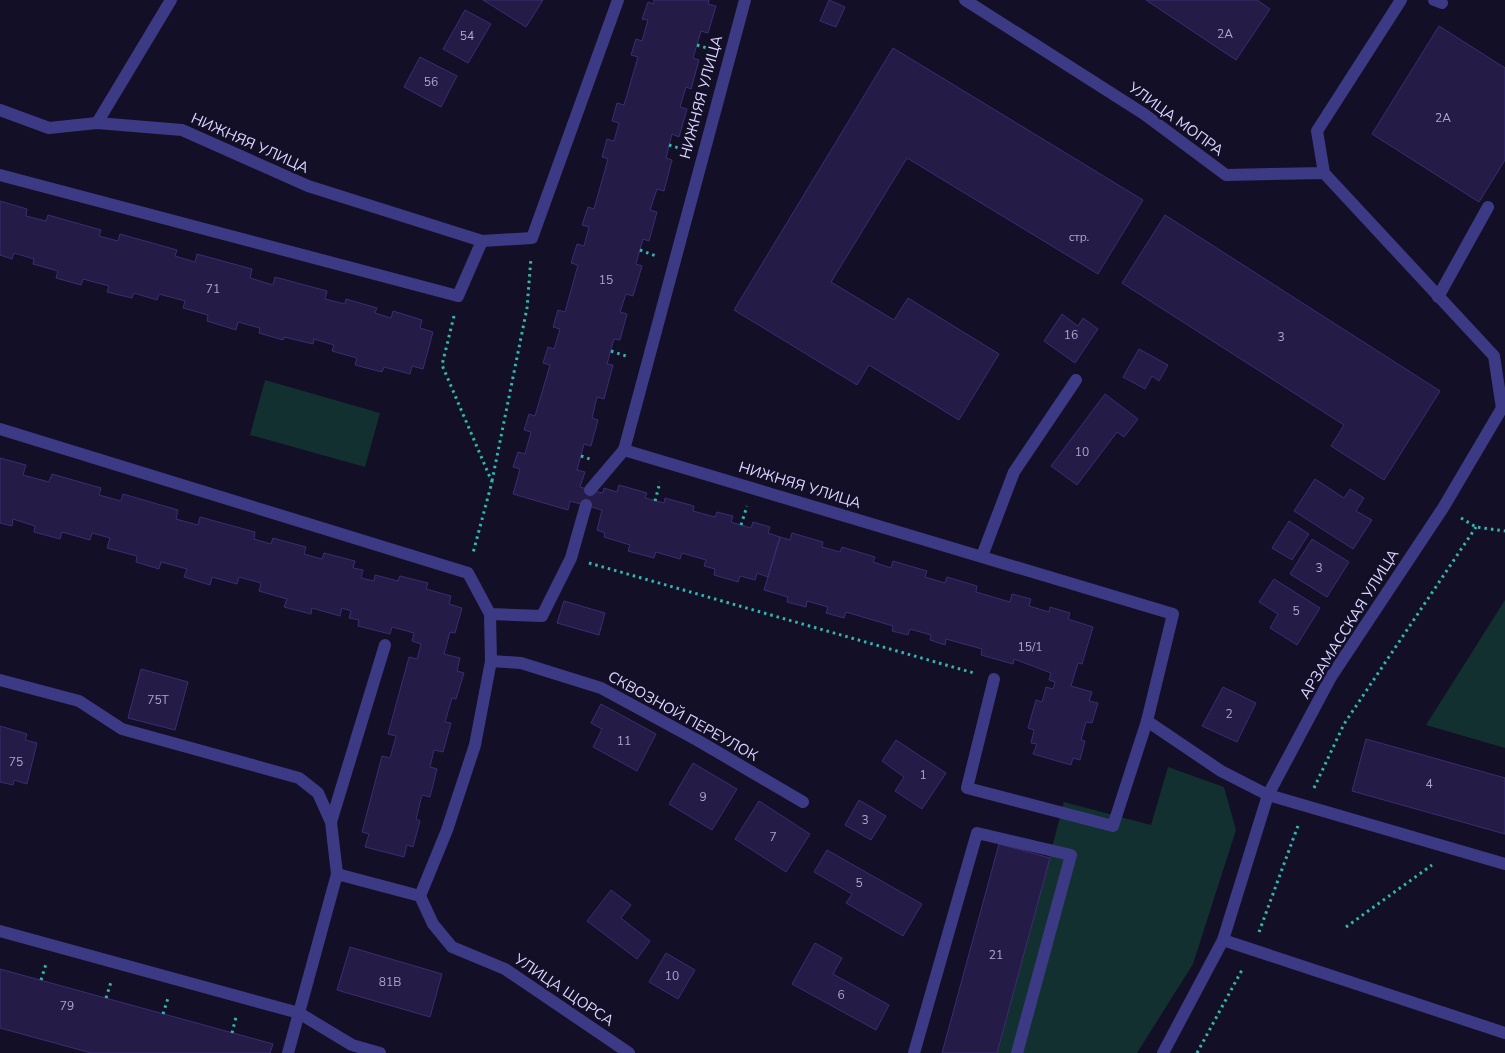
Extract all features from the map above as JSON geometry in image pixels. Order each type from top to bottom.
[{"type":"street","points":[[97,123],[171,0]]},
{"type":"street","points":[[0,175],[458,296],[482,241],[532,238],[618,0]]},
{"type":"street","name":"НИЖНЯЯ УЛИЦА","points":[[745,0],[728,55],[624,450],[1173,614],[1147,720]]},
{"type":"street","name":"УЛИЦА МОПРА","points":[[965,0],[1144,114],[1226,175],[1324,173]]},
{"type":"street","points":[[1401,0],[1316,131],[1324,173],[1438,296],[1488,208]]},
{"type":"street","name":"НИЖНЯЯ УЛИЦА","points":[[0,110],[49,128],[97,123],[182,130],[308,186],[482,241]]},
{"type":"street","name":"АРЗАМАССКАЯ УЛИЦА","points":[[1163,1053],[1223,940],[1268,795],[1331,677],[1443,508],[1502,408],[1494,356],[1438,296]]},
{"type":"street","points":[[982,556],[1014,472],[1076,380]]},
{"type":"street","points":[[0,428],[468,573],[490,614],[491,661],[475,746],[447,830],[420,896],[337,874]]},
{"type":"street","points":[[590,490],[624,450]]},
{"type":"street","points":[[490,614],[542,616],[571,558],[586,505]]},
{"type":"street","points":[[331,822],[385,645]]},
{"type":"street","name":"СКВОЗНОЙ ПЕРЕУЛОК","points":[[491,661],[521,663],[601,688],[697,740],[803,802]]},
{"type":"street","points":[[994,679],[967,788],[1113,826],[1147,720],[1222,771],[1268,795],[1505,864]]},
{"type":"street","points":[[0,680],[78,701],[122,729],[299,778],[318,793],[331,822],[337,874],[288,1053]]},
{"type":"street","points":[[914,1053],[977,833],[1070,855],[1017,1053]]},
{"type":"street","name":"УЛИЦА ЩОРСА","points":[[420,896],[433,924],[452,948],[505,969],[629,1053]]},
{"type":"street","points":[[0,931],[299,1013],[352,1045],[380,1053]]},
{"type":"street","points":[[1223,940],[1505,1034]]},
{"type":"path","points":[[468,573],[492,482],[527,308],[532,238]]},
{"type":"path","points":[[458,296],[442,365],[492,482]]},
{"type":"path","points":[[1443,508],[1476,527],[1505,531]]},
{"type":"path","points":[[1197,1053],[1252,949],[1306,806],[1344,724],[1476,527]]},
{"type":"path","points":[[571,558],[994,679]]},
{"type":"path","points":[[1346,927],[1454,849]]},
{"type":"green space","points":[[265,380],[380,413],[365,467],[250,435]]},
{"type":"green space","points":[[1505,600],[1505,748],[1426,725]]},
{"type":"green space","points":[[1168,767],[1224,787],[1236,830],[1193,964],[1137,1053],[997,1053],[1064,802],[1151,825]]},
{"type":"building","points":[[483,0],[543,0],[526,27]]},
{"type":"building","points":[[654,0],[709,0],[708,4],[716,6],[708,33],[701,31],[693,58],[699,60],[691,89],[686,87],[680,107],[687,109],[679,137],[672,134],[666,158],[672,160],[664,191],[657,189],[650,210],[657,212],[649,241],[643,239],[636,264],[642,266],[633,296],[626,294],[620,312],[627,314],[620,340],[614,339],[607,364],[613,365],[604,399],[597,397],[592,418],[598,420],[591,446],[584,444],[577,470],[585,472],[580,487],[590,490],[603,493],[604,488],[617,492],[619,485],[647,493],[645,498],[664,503],[665,498],[694,506],[693,511],[715,517],[717,512],[733,516],[731,522],[751,528],[753,522],[770,527],[768,533],[780,537],[768,577],[757,573],[755,580],[740,576],[738,582],[714,575],[715,569],[704,566],[706,560],[682,553],[680,559],[656,552],[654,558],[628,551],[630,545],[604,537],[605,533],[597,530],[602,510],[570,501],[568,510],[513,494],[520,469],[513,467],[518,452],[525,454],[531,432],[524,430],[529,414],[535,416],[550,365],[543,363],[548,347],[554,349],[560,329],[553,327],[558,310],[565,312],[578,265],[571,263],[577,244],[584,246],[589,227],[582,225],[588,207],[594,209],[608,159],[602,157],[607,139],[614,141],[619,123],[612,121],[617,103],[624,105],[638,57],[631,55],[636,39],[642,41],[648,20],[642,19],[648,2],[653,4]]},
{"type":"building","points":[[829,0],[845,7],[836,27],[820,21]]},
{"type":"building","points":[[1146,0],[1257,0],[1270,9],[1236,60]]},
{"type":"building","points":[[465,10],[491,24],[468,63],[443,49]]},
{"type":"building","points":[[1439,26],[1505,68],[1505,160],[1479,202],[1372,134]]},
{"type":"building","points":[[893,48],[1143,200],[1098,274],[907,158],[831,282],[894,320],[908,298],[999,354],[959,420],[869,365],[857,385],[734,310]]},
{"type":"building","points":[[420,57],[457,76],[441,107],[404,87]]},
{"type":"building","points":[[0,201],[27,209],[26,216],[46,221],[48,215],[101,230],[99,236],[118,241],[120,234],[177,250],[175,256],[195,262],[197,254],[252,269],[250,278],[273,285],[275,277],[327,291],[325,299],[345,304],[346,299],[377,308],[375,313],[391,318],[393,311],[422,320],[420,328],[433,332],[423,369],[412,366],[410,374],[384,367],[382,372],[355,365],[357,358],[332,351],[334,345],[314,339],[313,344],[284,337],[283,340],[259,333],[260,328],[238,322],[236,330],[207,321],[208,315],[183,308],[185,301],[159,294],[157,300],[134,293],[132,298],[107,292],[109,286],[83,279],[81,285],[56,278],[58,271],[33,264],[34,259],[14,253],[12,259],[0,255]]},
{"type":"building","points":[[1165,215],[1440,391],[1384,480],[1331,446],[1344,425],[1122,283]]},
{"type":"building","points":[[1062,314],[1078,326],[1083,318],[1098,329],[1075,363],[1044,341]]},
{"type":"building","points":[[1139,349],[1168,365],[1159,381],[1152,376],[1145,389],[1123,377]]},
{"type":"building","points":[[1105,394],[1138,419],[1124,437],[1117,432],[1077,485],[1051,466]]},
{"type":"building","points":[[0,458],[26,465],[23,475],[49,482],[52,474],[101,488],[99,495],[121,501],[123,494],[178,510],[176,519],[198,525],[200,517],[255,532],[254,539],[271,544],[273,538],[306,547],[304,554],[322,559],[324,553],[355,561],[353,568],[363,570],[361,578],[374,581],[375,575],[398,581],[400,576],[428,583],[426,589],[451,596],[449,604],[462,608],[455,633],[450,632],[444,654],[460,658],[457,671],[464,673],[456,699],[452,698],[445,722],[451,723],[443,752],[434,750],[430,767],[437,769],[430,797],[422,795],[416,819],[420,821],[413,847],[407,845],[404,857],[365,847],[369,834],[362,832],[382,756],[390,758],[396,736],[388,734],[409,657],[417,659],[421,644],[412,641],[414,633],[392,627],[390,634],[358,626],[359,620],[349,618],[351,611],[342,608],[340,616],[312,608],[311,614],[284,607],[287,599],[259,591],[261,583],[239,577],[237,584],[212,577],[210,585],[184,577],[187,569],[161,562],[159,569],[136,562],[137,556],[107,548],[110,538],[92,533],[90,540],[62,532],[60,539],[34,532],[35,526],[13,519],[12,526],[0,523]]},
{"type":"building","points":[[1315,479],[1344,498],[1350,489],[1364,498],[1356,511],[1372,520],[1353,549],[1294,511]]},
{"type":"building","points":[[1289,521],[1309,534],[1292,560],[1272,548]]},
{"type":"building","points":[[792,533],[823,542],[822,547],[840,552],[842,547],[875,557],[873,562],[891,568],[893,561],[927,571],[925,577],[945,583],[947,577],[977,586],[976,592],[1010,602],[1012,594],[1031,599],[1029,606],[1049,612],[1050,607],[1070,613],[1068,619],[1093,627],[1082,664],[1078,663],[1071,686],[1092,692],[1089,701],[1098,703],[1092,723],[1086,722],[1081,740],[1085,741],[1080,760],[1073,758],[1071,765],[1033,754],[1037,744],[1031,743],[1034,730],[1028,728],[1036,700],[1042,702],[1046,687],[1053,689],[1055,682],[1049,680],[1051,673],[1014,659],[1013,664],[981,655],[982,649],[946,639],[945,645],[930,640],[931,635],[910,629],[908,635],[892,631],[893,626],[846,612],[844,618],[826,613],[828,607],[807,601],[806,607],[787,602],[788,597],[764,590],[780,537],[790,540]]},
{"type":"building","points":[[1312,539],[1349,562],[1327,597],[1290,574]]},
{"type":"building","points":[[1274,579],[1320,608],[1297,645],[1270,628],[1278,614],[1259,602]]},
{"type":"building","points":[[564,601],[605,613],[599,635],[557,623]]},
{"type":"building","points":[[141,669],[188,682],[175,730],[128,718]]},
{"type":"building","points":[[1223,687],[1256,703],[1237,742],[1202,726]]},
{"type":"building","points":[[601,704],[656,734],[637,771],[593,747],[602,729],[591,723]]},
{"type":"building","points":[[0,726],[27,734],[25,740],[37,743],[27,784],[14,780],[13,785],[0,782]]},
{"type":"building","points":[[1366,739],[1505,778],[1505,834],[1352,791]]},
{"type":"building","points":[[896,740],[946,773],[922,809],[895,791],[904,777],[882,761]]},
{"type":"building","points":[[693,763],[737,789],[712,830],[669,804]]},
{"type":"building","points":[[859,800],[886,816],[871,840],[845,825]]},
{"type":"building","points":[[759,801],[810,834],[786,872],[735,839]]},
{"type":"building","points":[[999,844],[1050,858],[997,1053],[942,1053]]},
{"type":"building","points":[[827,850],[922,904],[903,936],[846,903],[852,894],[814,872]]},
{"type":"building","points":[[611,890],[631,905],[621,918],[650,941],[637,959],[587,921]]},
{"type":"building","points":[[815,943],[842,958],[833,974],[889,1005],[876,1030],[792,984]]},
{"type":"building","points":[[350,947],[442,974],[430,1017],[337,990]]},
{"type":"building","points":[[666,953],[695,970],[678,999],[649,982]]},
{"type":"building","points":[[0,969],[273,1044],[270,1053],[91,1053],[0,1028]]}]
